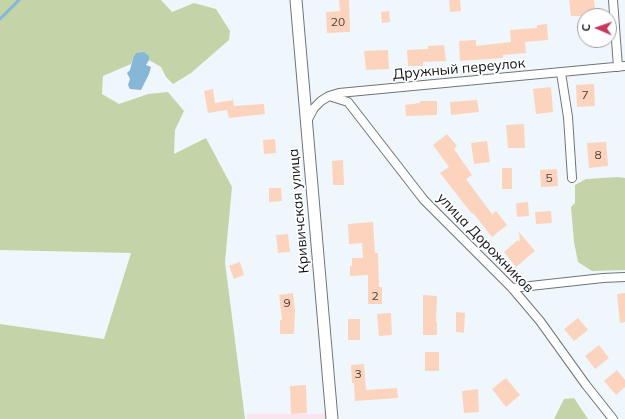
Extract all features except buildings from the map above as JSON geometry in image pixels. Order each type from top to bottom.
[{"type":"street","name":"Кривичская улица","points":[[296,0],[332,419]]},
{"type":"street","points":[[613,0],[622,67]]},
{"type":"street","name":"Дружный переулок","points":[[307,121],[314,108],[321,101],[329,96],[339,93],[622,67]]},
{"type":"street","points":[[561,73],[568,117],[572,178]]},
{"type":"street","name":"улица Дорожников","points":[[329,96],[348,102],[424,200],[512,288],[540,321],[586,385],[613,419]]},
{"type":"street","points":[[512,288],[625,277]]},
{"type":"shaded area","points":[[327,413],[327,419],[247,419],[247,414]]},
{"type":"green space","points":[[0,0],[161,0],[172,12],[194,3],[216,9],[230,31],[229,40],[191,73],[173,84],[166,77],[161,67],[149,60],[149,56],[133,58],[131,64],[103,76],[102,94],[119,104],[148,94],[168,92],[184,111],[175,130],[174,154],[206,138],[232,187],[225,262],[245,419],[0,419],[0,324],[104,339],[131,253],[0,250]]},
{"type":"green space","points":[[625,178],[625,270],[592,271],[578,262],[574,242],[571,207],[575,203],[575,185],[586,179]]},
{"type":"green space","points":[[574,398],[588,419],[554,419],[564,399]]},
{"type":"water","points":[[144,52],[149,56],[149,60],[146,65],[151,67],[149,74],[141,90],[130,89],[128,85],[130,79],[127,73],[130,70],[136,53]]},
{"type":"waterway","points":[[0,19],[19,0]]}]
